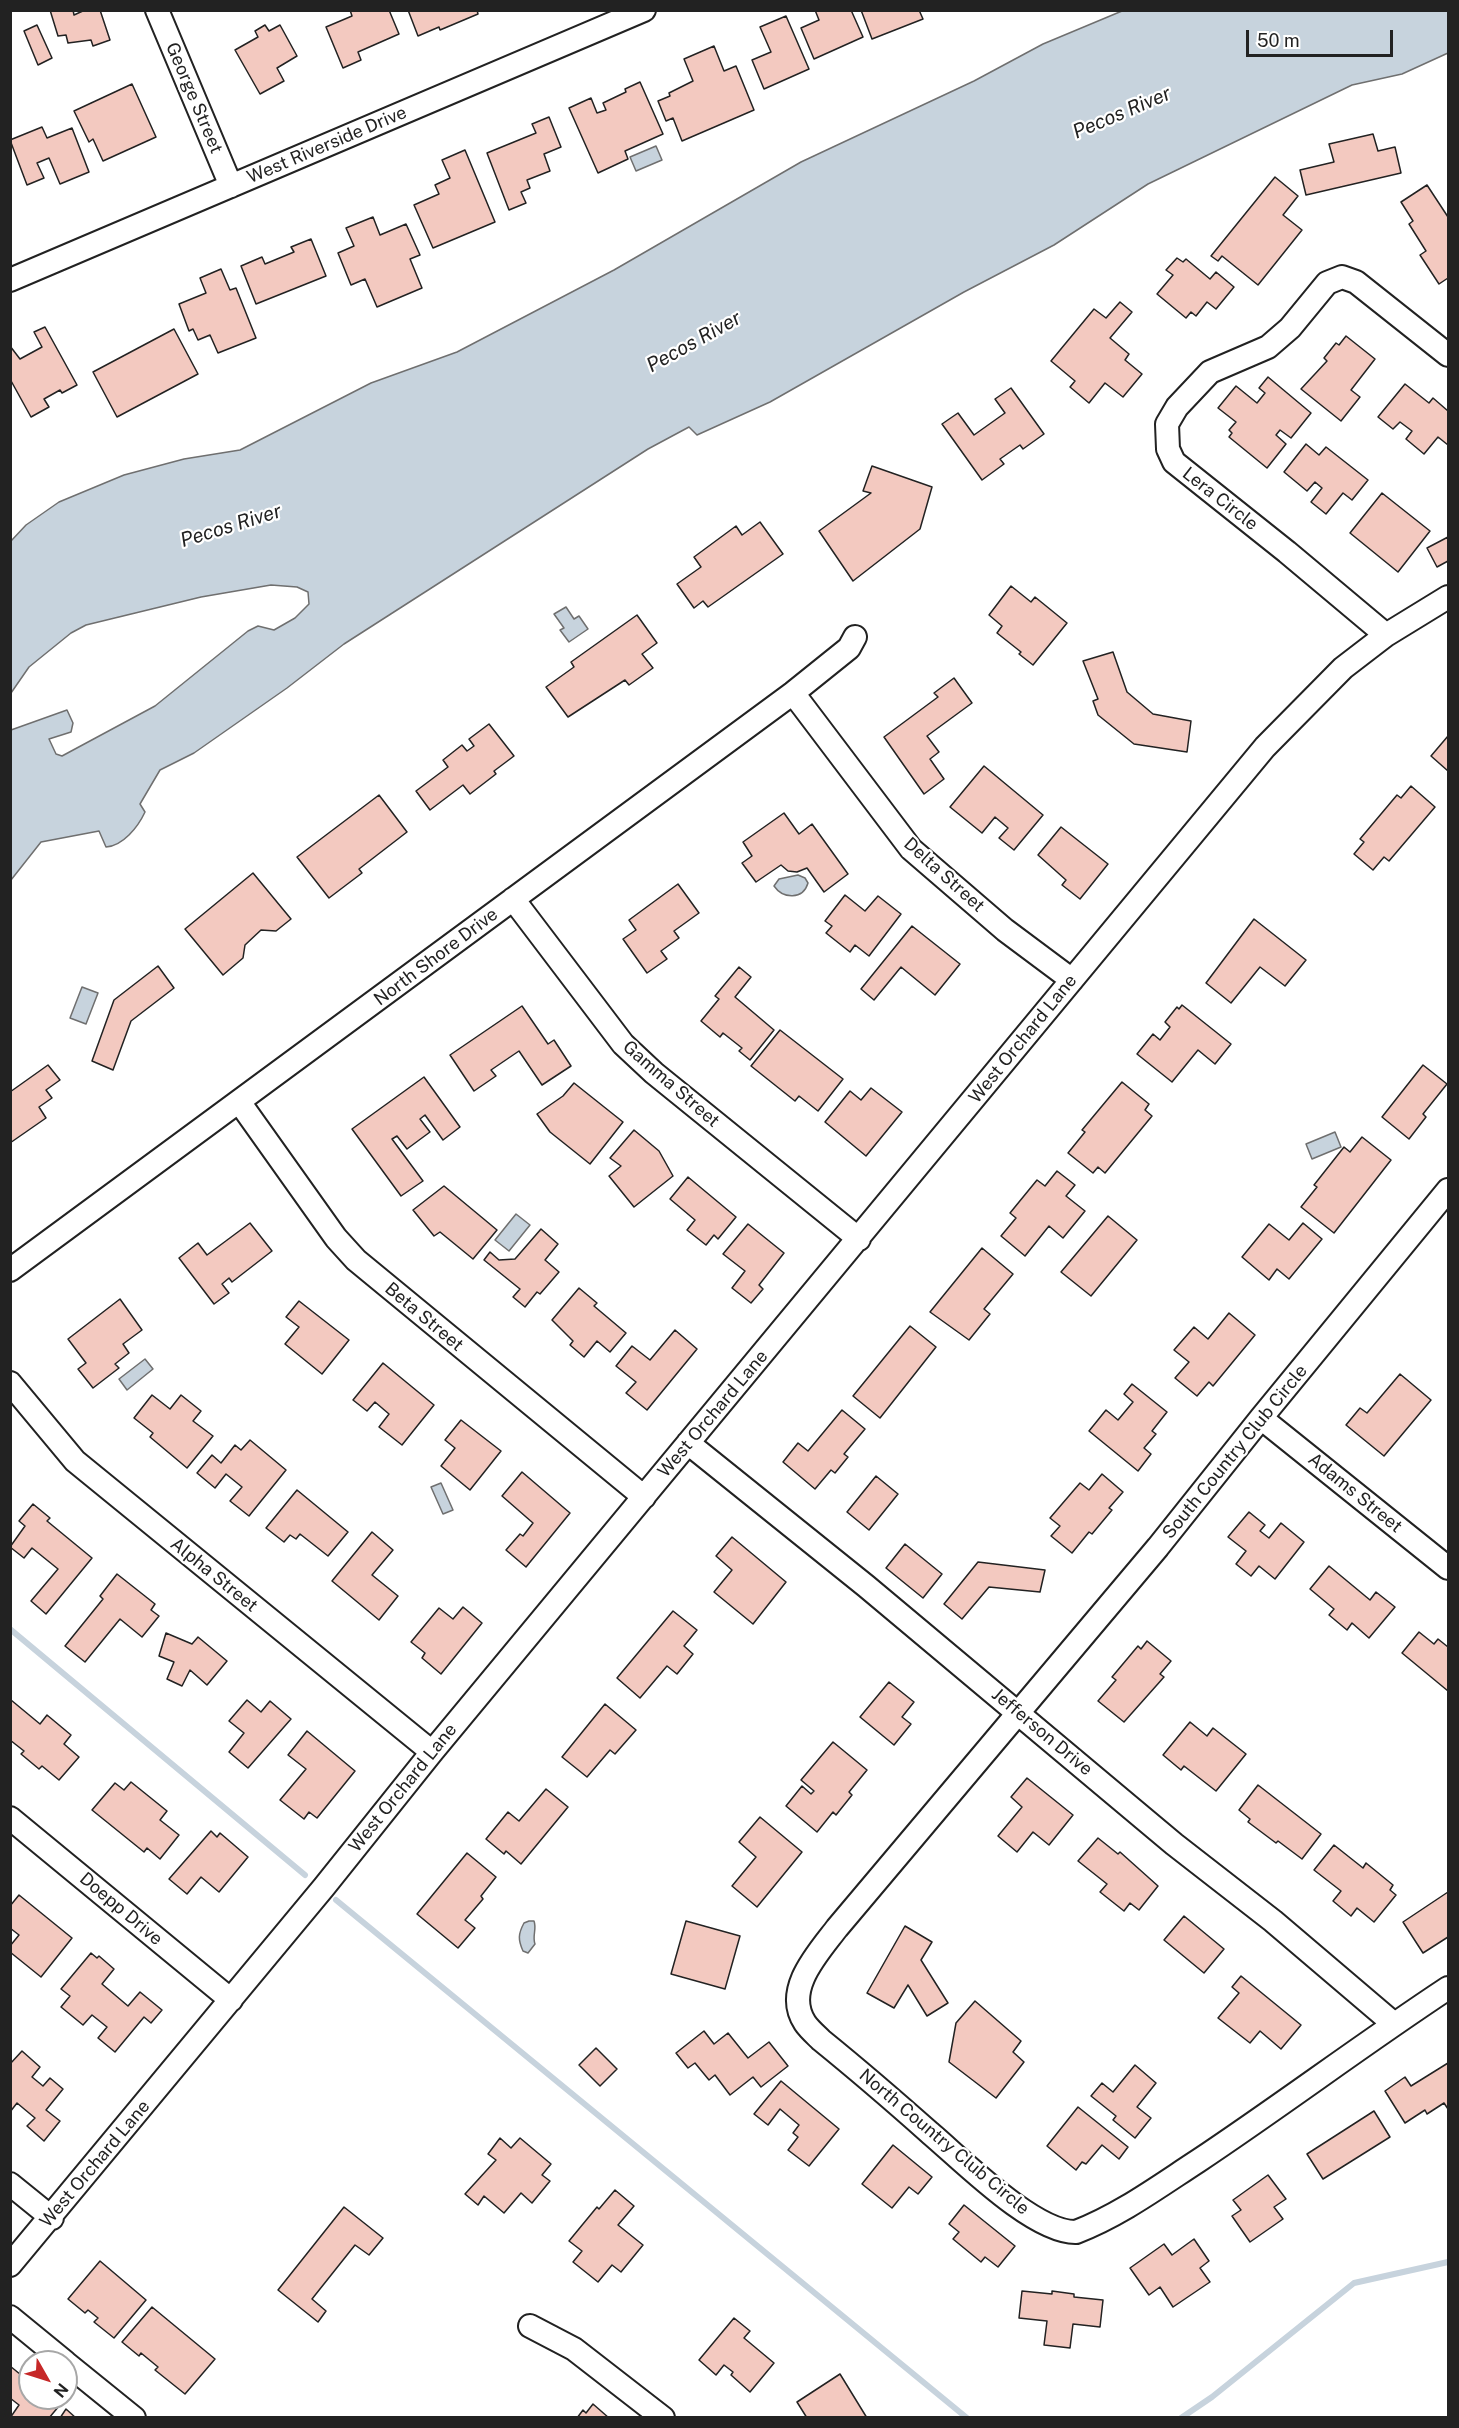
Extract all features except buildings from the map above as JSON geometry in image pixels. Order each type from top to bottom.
[{"type":"street","name":"George Street","points":[[157,10],[231,186]]},
{"type":"street","name":"West Riverside Drive","points":[[10,280],[644,10]]},
{"type":"street","name":"Lera Circle","points":[[1386,635],[1174,462],[1168,449],[1167,424],[1177,407],[1210,372],[1269,347],[1290,328],[1328,283],[1342,278],[1356,282],[1372,293],[1449,355]]},
{"type":"street","name":"West Orchard Lane","points":[[10,2265],[52,2218],[432,1752],[1265,747],[1343,668],[1386,635],[1449,597]]},
{"type":"street","name":"North Shore Drive","points":[[10,1270],[240,1103],[794,693],[849,648],[855,637]]},
{"type":"street","name":"Delta Street","points":[[794,693],[911,849],[1005,930],[1072,980]]},
{"type":"street","name":"Gamma Street","points":[[513,899],[623,1044],[654,1073],[859,1239]]},
{"type":"street","name":"Beta Street","points":[[240,1103],[336,1238],[356,1260],[644,1497]]},
{"type":"street","name":"South Country Club Circle","points":[[1018,1712],[1158,1547],[1449,1190]]},
{"type":"street","name":"Alpha Street","points":[[10,1383],[75,1461],[432,1752]]},
{"type":"street","name":"Adams Street","points":[[1261,1418],[1449,1568]]},
{"type":"street","name":"Jefferson Drive","points":[[688,1443],[1018,1712],[1174,1844],[1273,1921],[1394,2024]]},
{"type":"street","name":"North Country Club Circle","points":[[1018,1712],[837,1928],[802,1978],[799,2006],[803,2019],[821,2040],[1001,2194],[1053,2228],[1065,2232],[1076,2232],[1134,2203],[1449,1988]]},
{"type":"street","name":"Doepp Drive","points":[[10,1818],[231,2000]]},
{"type":"street","points":[[10,2184],[52,2218]]},
{"type":"street","points":[[14,2320],[51,2350]]},
{"type":"street","points":[[530,2326],[574,2349],[663,2418]]},
{"type":"street","points":[[78,2372],[134,2418]]},
{"type":"water","name":"Pecos River","points":[[1122,11],[1448,11],[1448,53],[1402,74],[1352,85],[1148,184],[1054,245],[964,292],[770,402],[697,435],[689,427],[648,449],[344,644],[287,688],[194,753],[160,770],[140,804],[145,812],[142,818],[124,839],[106,847],[99,831],[41,842],[11,880],[11,730],[67,710],[73,723],[71,732],[49,739],[56,754],[62,756],[155,706],[248,631],[258,626],[274,630],[295,618],[309,604],[308,592],[297,587],[271,585],[201,597],[86,625],[71,633],[29,667],[11,693],[11,541],[26,525],[59,502],[124,475],[184,459],[240,450],[371,383],[457,352],[614,270],[801,162],[974,81],[1043,44]]},
{"type":"water","points":[[656,146],[662,160],[636,171],[630,157]]},
{"type":"water","points":[[566,607],[574,619],[579,616],[588,629],[569,642],[560,630],[564,628],[554,614]]},
{"type":"water","points":[[798,875],[805,878],[808,883],[805,889],[797,895],[787,895],[774,886],[779,879]]},
{"type":"water","points":[[82,987],[98,993],[86,1024],[70,1018]]},
{"type":"water","points":[[1335,1132],[1341,1147],[1312,1159],[1306,1144]]},
{"type":"water","points":[[516,1214],[530,1225],[509,1251],[495,1240]]},
{"type":"water","points":[[145,1359],[153,1369],[127,1390],[119,1379]]},
{"type":"water","points":[[441,1483],[453,1510],[443,1514],[431,1487]]},
{"type":"water","points":[[534,1921],[535,1924],[535,1944],[528,1953],[523,1951],[519,1937],[524,1923]]},
{"type":"waterway","points":[[10,1629],[305,1875]]},
{"type":"waterway","points":[[336,1900],[967,2418]]},
{"type":"waterway","points":[[1181,2418],[1212,2397],[1354,2283],[1448,2262]]}]
